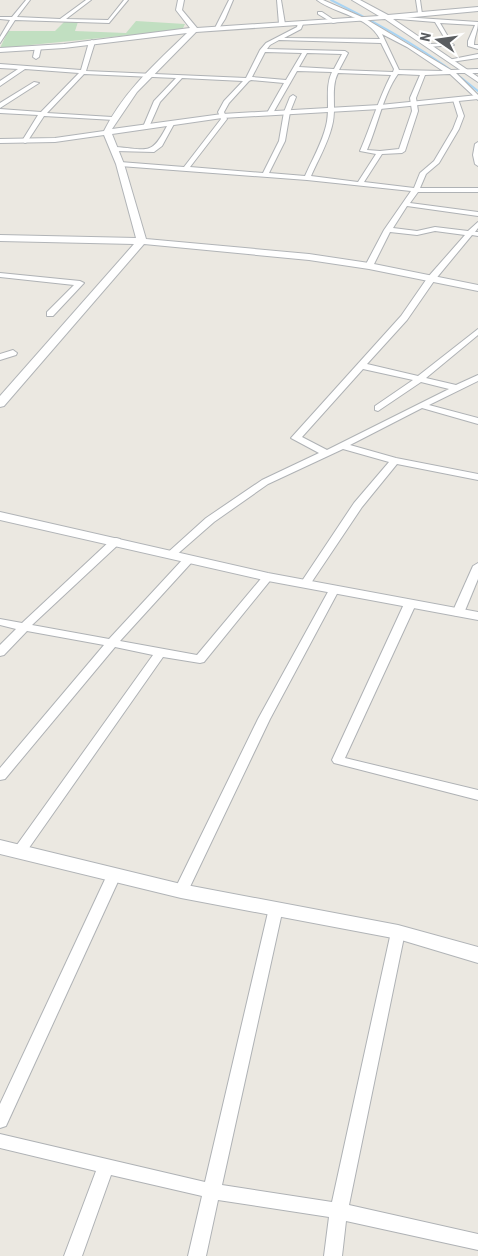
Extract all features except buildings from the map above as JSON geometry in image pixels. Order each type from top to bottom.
[{"type":"street","points":[[0,41],[13,19],[28,0]]},
{"type":"street","points":[[61,20],[89,0]]},
{"type":"street","points":[[0,18],[109,22],[126,0]]},
{"type":"street","points":[[181,0],[178,4],[179,11],[192,24],[194,30]]},
{"type":"street","points":[[216,29],[223,20],[231,0]]},
{"type":"street","points":[[278,0],[282,24]]},
{"type":"street","points":[[319,0],[362,19],[409,46],[437,66],[454,73],[478,98]]},
{"type":"street","points":[[355,0],[386,17],[452,60],[478,80]]},
{"type":"street","points":[[418,0],[420,13]]},
{"type":"street","points":[[0,50],[38,48],[194,30],[335,22],[478,9]]},
{"type":"street","points":[[320,13],[335,22]]},
{"type":"street","points":[[386,17],[478,24],[471,41],[471,46],[478,47]]},
{"type":"street","points":[[430,46],[449,42],[437,22]]},
{"type":"street","points":[[186,168],[224,119],[221,112],[226,102],[249,79],[263,50],[271,42],[299,28],[300,24]]},
{"type":"street","points":[[375,28],[396,73]]},
{"type":"street","points":[[106,132],[112,119],[148,76],[194,30]]},
{"type":"street","points":[[280,39],[382,41]]},
{"type":"street","points":[[25,141],[31,129],[83,72],[92,42]]},
{"type":"street","points":[[36,57],[38,48]]},
{"type":"street","points":[[263,50],[345,53],[331,80],[332,110],[330,127],[307,178]]},
{"type":"street","points":[[270,113],[280,92],[289,82],[305,52]]},
{"type":"street","points":[[452,60],[478,56]]},
{"type":"street","points":[[0,66],[148,76],[289,82]]},
{"type":"street","points":[[0,84],[25,67]]},
{"type":"street","points":[[297,69],[396,73],[478,71]]},
{"type":"street","points":[[396,73],[386,90],[363,151],[380,153],[402,151],[415,111],[413,98],[422,73]]},
{"type":"street","points":[[146,127],[157,101],[181,76]]},
{"type":"street","points":[[0,106],[36,83]]},
{"type":"street","points":[[265,175],[282,141],[287,112],[293,97]]},
{"type":"street","points":[[0,141],[54,140],[222,116],[380,107],[478,98]]},
{"type":"street","points":[[369,266],[388,230],[416,190],[423,173],[436,162],[456,129],[461,116],[456,100]]},
{"type":"street","points":[[0,111],[112,119]]},
{"type":"street","points":[[115,149],[152,151],[160,145],[171,124]]},
{"type":"street","points":[[106,132],[115,149],[142,240]]},
{"type":"street","points":[[478,144],[476,155],[478,164]]},
{"type":"street","points":[[360,183],[380,153]]},
{"type":"street","points":[[120,164],[307,178],[416,190],[450,192],[478,190]]},
{"type":"street","points":[[405,204],[478,214]]},
{"type":"street","points":[[326,452],[296,438],[404,318],[431,279],[475,233],[478,224]]},
{"type":"street","points":[[388,230],[417,233],[435,229],[475,233]]},
{"type":"street","points":[[0,238],[142,240],[309,257],[369,266],[478,288]]},
{"type":"street","points":[[0,403],[142,240]]},
{"type":"street","points":[[0,275],[80,283],[50,314]]},
{"type":"street","points":[[378,408],[420,379],[478,332]]},
{"type":"street","points":[[0,357],[12,353]]},
{"type":"street","points":[[362,366],[457,388]]},
{"type":"street","points":[[170,555],[210,520],[265,482],[478,378]]},
{"type":"street","points":[[422,405],[478,421]]},
{"type":"street","points":[[342,446],[395,461],[477,476]]},
{"type":"street","points":[[305,584],[358,505],[395,461]]},
{"type":"street","points":[[0,516],[116,541],[268,578],[478,616]]},
{"type":"street","points":[[0,652],[116,541]]},
{"type":"street","points":[[0,776],[112,643],[188,560]]},
{"type":"street","points":[[458,613],[478,566]]},
{"type":"street","points":[[0,622],[200,659],[268,578]]},
{"type":"street","points":[[182,891],[264,719],[334,590]]},
{"type":"street","points":[[410,604],[338,760],[478,795]]},
{"type":"street","points":[[19,852],[160,653]]},
{"type":"street","points":[[0,847],[182,891],[398,932],[478,955]]},
{"type":"street","points":[[0,1121],[114,875]]},
{"type":"street","points":[[197,1256],[276,908]]},
{"type":"street","points":[[333,1256],[339,1211],[398,932]]},
{"type":"street","points":[[0,1141],[212,1191],[339,1211],[478,1242]]},
{"type":"street","points":[[73,1256],[106,1166]]},
{"type":"green space","points":[[65,21],[78,22],[75,31],[126,33],[136,21],[185,24],[182,30],[0,48],[8,31],[55,31]]},
{"type":"waterway","points":[[331,0],[407,41],[478,91]]}]
